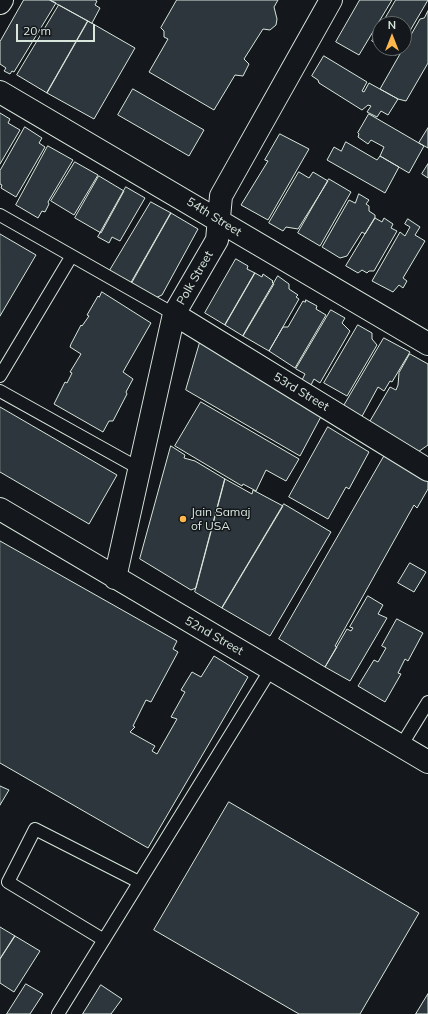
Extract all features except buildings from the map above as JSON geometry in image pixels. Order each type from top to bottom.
[{"type":"street","name":"Polk Street","points":[[115,578],[174,314],[217,240],[221,196],[331,0]]},
{"type":"street","name":"54th Street","points":[[0,92],[219,219],[428,344]]},
{"type":"street","name":"53rd Street","points":[[174,314],[428,470]]},
{"type":"street","name":"52nd Street","points":[[0,509],[428,762]]},
{"type":"lane","points":[[0,216],[70,257],[174,314]]},
{"type":"lane","points":[[0,376],[70,257]]},
{"type":"lane","points":[[0,391],[140,469]]},
{"type":"lane","points":[[58,1014],[271,670]]},
{"type":"lane","points":[[401,746],[428,702]]},
{"type":"lane","points":[[104,940],[8,882],[35,829],[139,882]]},
{"type":"place","name":"Jain Samaj of USA","points":[[183,519]]}]
